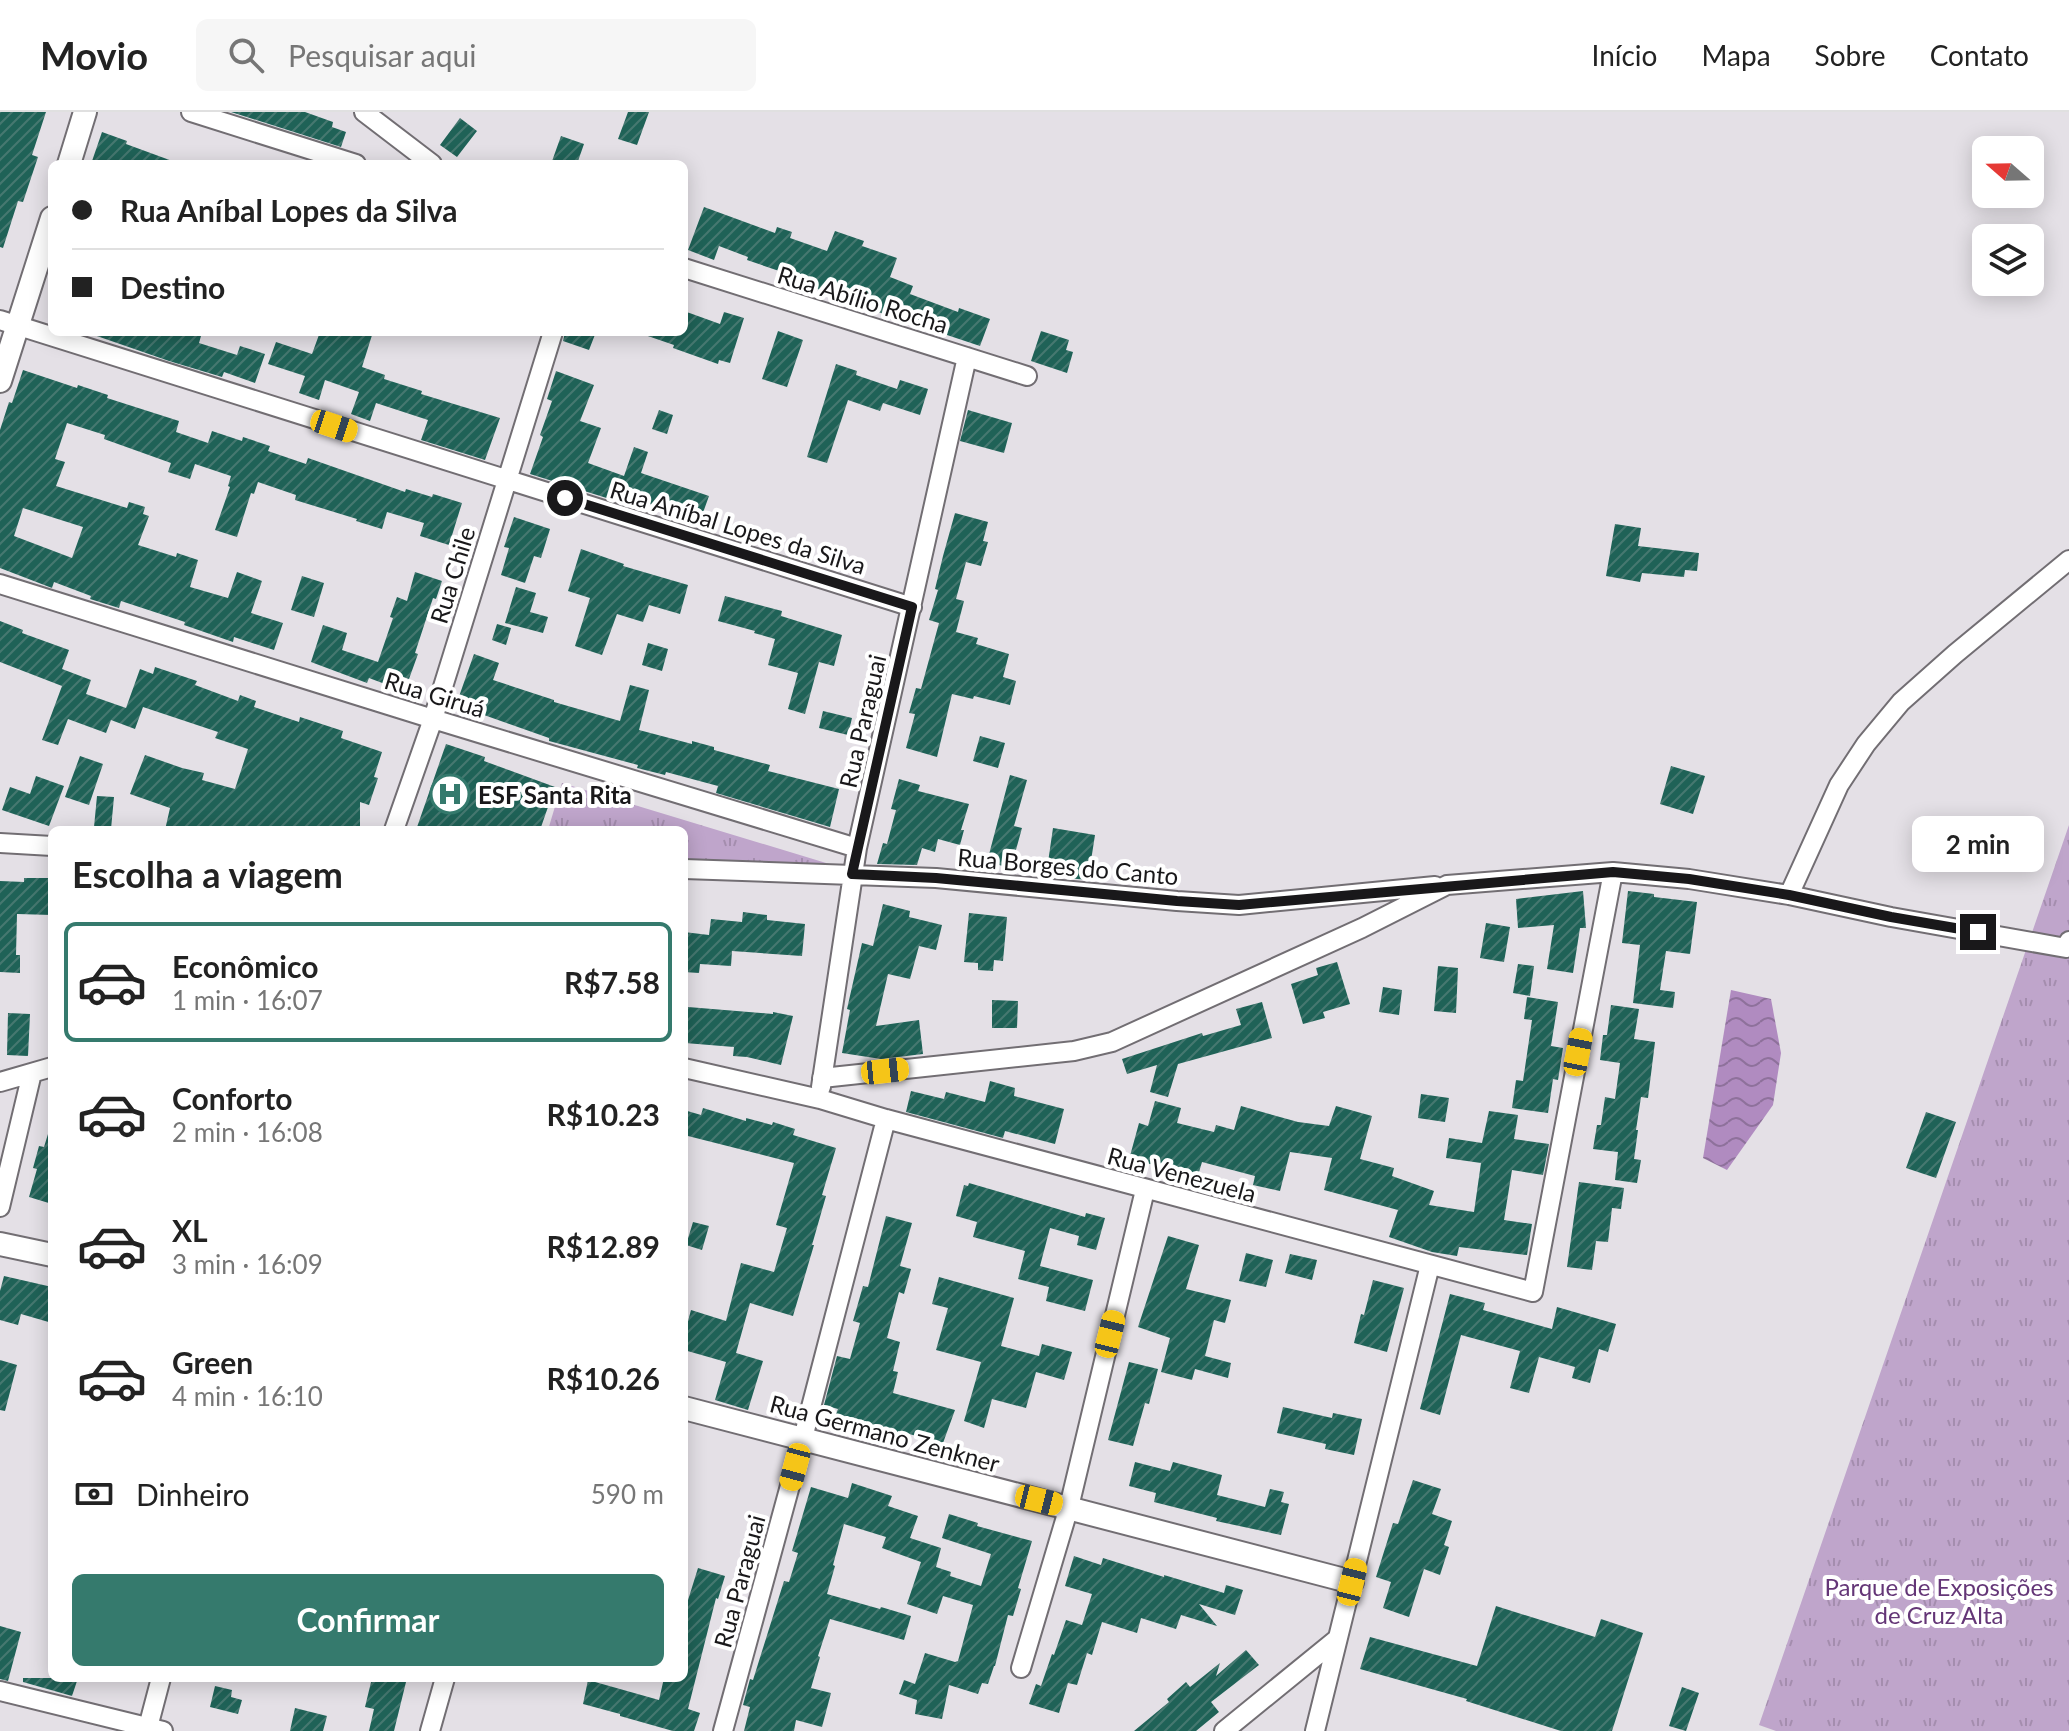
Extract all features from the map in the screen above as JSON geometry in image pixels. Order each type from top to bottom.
[{"type":"street","points":[[70,160],[85,112]]},
{"type":"street","points":[[191,112],[343,160]]},
{"type":"street","points":[[364,112],[427,160]]},
{"type":"street","points":[[0,381],[9,323],[48,228]]},
{"type":"street","name":"Rua Abílio Rocha","points":[[688,269],[1027,376]]},
{"type":"street","name":"Rua Aníbal Lopes da Silva","points":[[9,323],[48,335]]},
{"type":"street","name":"Rua Aníbal Lopes da Silva","points":[[50,336],[912,607]]},
{"type":"street","name":"Rua Chile","points":[[395,826],[433,719],[552,336]]},
{"type":"street","name":"Rua Paraguai","points":[[820,1099],[857,848],[967,357]]},
{"type":"street","points":[[1789,895],[1839,785],[1866,744],[1901,702],[2069,560]]},
{"type":"street","name":"Rua Giruá","points":[[0,584],[857,848]]},
{"type":"street","points":[[0,843],[48,846]]},
{"type":"street","name":"Rua Borges do Canto","points":[[688,869],[936,878],[1239,905],[1613,872],[1689,879],[1789,895],[1891,917],[2068,946]]},
{"type":"street","name":"Rua Venezuela","points":[[688,1069],[820,1099],[1145,1190],[1533,1292],[1613,872]]},
{"type":"street","points":[[822,1078],[1074,1051],[1112,1042],[1362,928],[1447,885]]},
{"type":"street","points":[[0,1082],[48,1068]]},
{"type":"street","points":[[0,1207],[32,1073]]},
{"type":"street","name":"Rua Paraguai","points":[[723,1731],[886,1119]]},
{"type":"street","points":[[1021,1668],[1069,1507],[1145,1190]]},
{"type":"street","points":[[0,1244],[48,1254]]},
{"type":"street","points":[[1315,1731],[1430,1265]]},
{"type":"street","name":"Rua Germano Zenkner","points":[[688,1409],[1352,1582]]},
{"type":"street","points":[[1224,1731],[1337,1639]]},
{"type":"street","points":[[0,1691],[153,1730],[160,1682]]},
{"type":"street","points":[[430,1731],[444,1682]]},
{"type":"green space","points":[[562,783],[836,866],[688,863],[688,826],[549,826]]},
{"type":"green space","name":"Parque de Exposições de Cruz Alta","points":[[2069,825],[2069,1731],[1776,1731],[1759,1725]]},
{"type":"water","points":[[1731,990],[1771,999],[1781,1053],[1773,1105],[1727,1170],[1703,1158]]},
{"type":"building","points":[[0,112],[46,112],[32,155],[38,157],[23,202],[18,201],[3,248],[0,247]]},
{"type":"building","points":[[231,112],[305,112],[333,122],[332,127],[346,132],[341,147]]},
{"type":"building","points":[[628,112],[649,112],[637,145],[618,139]]},
{"type":"building","points":[[460,118],[477,131],[457,157],[440,145]]},
{"type":"building","points":[[102,132],[170,160],[92,160]]},
{"type":"building","points":[[561,136],[584,144],[578,160],[552,160]]},
{"type":"building","points":[[704,207],[775,233],[777,227],[792,232],[790,238],[827,251],[835,231],[864,241],[862,246],[897,258],[890,277],[913,286],[910,294],[958,312],[959,308],[990,319],[980,346],[809,286],[807,291],[782,282],[785,273],[719,246],[714,260],[688,250]]},
{"type":"building","points":[[688,312],[720,324],[724,312],[744,318],[730,363],[719,360],[718,364],[673,348],[674,345],[648,336],[688,336]]},
{"type":"building","points":[[778,331],[803,340],[787,387],[762,379]]},
{"type":"building","points":[[1041,331],[1069,340],[1066,350],[1073,352],[1067,373],[1031,361]]},
{"type":"building","points":[[97,336],[201,336],[199,343],[237,355],[240,346],[265,354],[255,383],[224,372],[222,377]]},
{"type":"building","points":[[319,336],[372,336],[362,367],[385,375],[384,379],[422,391],[421,394],[500,418],[485,460],[421,440],[428,420],[376,403],[370,421],[351,414],[359,392],[325,380],[319,400],[299,393],[305,376],[268,364],[276,342],[312,354]]},
{"type":"building","points":[[564,336],[594,336],[589,350],[563,341]]},
{"type":"building","points":[[836,364],[857,371],[856,375],[897,389],[900,380],[928,389],[920,415],[883,403],[880,411],[848,400],[827,463],[807,457]]},
{"type":"building","points":[[23,370],[77,388],[78,385],[108,395],[107,398],[179,421],[176,432],[208,443],[212,431],[242,441],[243,437],[270,446],[268,451],[306,464],[308,458],[405,492],[406,489],[432,497],[433,494],[462,503],[449,545],[420,536],[424,523],[387,512],[382,529],[295,500],[296,495],[258,482],[254,494],[251,493],[237,537],[215,530],[231,476],[195,464],[190,479],[168,472],[171,463],[104,439],[105,435],[67,423],[55,459],[65,462],[56,486],[127,508],[129,502],[145,507],[143,514],[149,516],[138,545],[176,557],[177,553],[198,560],[190,587],[228,598],[237,572],[262,581],[251,613],[283,623],[274,650],[234,637],[233,642],[121,601],[119,608],[90,599],[91,596],[54,582],[52,588],[0,568],[0,430],[9,402],[12,403]],"holes":[[[23,508],[83,527],[72,558],[14,536]]]},
{"type":"building","points":[[556,371],[594,385],[580,421],[601,428],[588,463],[624,476],[634,447],[648,452],[641,473],[709,496],[700,521],[647,503],[645,510],[530,474],[543,437],[540,435],[552,401],[547,399]]},
{"type":"building","points":[[659,410],[673,415],[667,434],[652,429]]},
{"type":"building","points":[[968,410],[1012,423],[1004,453],[960,441]]},
{"type":"building","points":[[955,513],[988,522],[983,541],[988,542],[981,566],[966,562],[956,599],[964,601],[956,632],[978,638],[976,644],[1009,654],[1003,677],[1016,681],[1010,705],[952,694],[937,757],[906,748],[915,714],[909,713],[916,688],[921,689],[939,623],[929,620]]},
{"type":"building","points":[[514,517],[550,529],[541,558],[534,556],[525,583],[501,575],[509,548],[504,547]]},
{"type":"building","points":[[1615,524],[1641,528],[1638,546],[1699,553],[1697,571],[1685,570],[1684,577],[1642,573],[1640,582],[1606,576]]},
{"type":"building","points":[[581,549],[623,566],[688,585],[680,614],[649,605],[643,622],[617,614],[602,655],[575,646],[590,598],[568,591]]},
{"type":"building","points":[[415,572],[442,581],[436,599],[433,598],[409,679],[397,675],[393,687],[369,678],[367,683],[311,662],[323,625],[347,633],[342,650],[378,662],[397,597],[407,601]]},
{"type":"building","points":[[302,576],[324,583],[314,617],[291,610]]},
{"type":"building","points":[[516,587],[536,593],[530,612],[548,617],[543,633],[505,623]]},
{"type":"building","points":[[725,596],[782,611],[781,616],[842,635],[834,666],[819,662],[805,714],[788,709],[798,673],[768,665],[775,639],[718,621]]},
{"type":"building","points":[[0,621],[23,630],[22,633],[69,650],[62,669],[91,680],[86,694],[126,708],[140,669],[153,674],[155,667],[197,681],[195,685],[238,701],[240,695],[256,701],[254,707],[299,722],[300,717],[343,731],[341,738],[382,752],[369,805],[360,802],[360,826],[166,826],[170,808],[130,794],[145,755],[204,773],[202,780],[235,789],[248,749],[215,738],[218,732],[143,707],[135,729],[111,720],[106,733],[68,719],[58,745],[42,740],[62,686],[0,662]]},
{"type":"building","points":[[497,624],[511,628],[506,645],[492,640]]},
{"type":"building","points":[[648,643],[668,649],[662,671],[642,665]]},
{"type":"building","points":[[474,654],[499,663],[493,680],[620,721],[630,685],[649,690],[639,730],[714,747],[714,750],[770,765],[768,771],[839,789],[830,827],[716,793],[718,786],[637,768],[638,765],[549,741],[549,738],[456,705]]},
{"type":"building","points":[[823,711],[852,718],[848,735],[819,728]]},
{"type":"building","points":[[980,736],[1005,743],[998,768],[973,761]]},
{"type":"building","points":[[446,744],[555,787],[541,826],[417,826]]},
{"type":"building","points":[[80,756],[103,764],[89,805],[65,797]]},
{"type":"building","points":[[1671,766],[1705,776],[1693,814],[1660,804]]},
{"type":"building","points":[[1010,775],[1027,780],[1014,826],[1022,828],[1011,868],[987,862]]},
{"type":"building","points":[[36,776],[64,786],[49,826],[2,810],[10,787],[30,794]]},
{"type":"building","points":[[899,779],[920,785],[918,791],[969,804],[960,845],[938,839],[935,852],[922,848],[917,865],[877,864],[883,843],[887,844],[896,810],[891,809]]},
{"type":"building","points":[[97,796],[114,797],[111,826],[94,826]]},
{"type":"building","points":[[1053,828],[1095,835],[1088,880],[1046,876]]},
{"type":"building","points":[[24,878],[48,878],[48,915],[17,914],[16,955],[20,955],[20,973],[0,972],[0,881],[24,882]]},
{"type":"building","points":[[1583,891],[1586,928],[1580,928],[1573,973],[1547,969],[1554,925],[1518,928],[1516,899]]},
{"type":"building","points":[[1628,891],[1697,902],[1690,954],[1666,951],[1660,990],[1675,992],[1673,1008],[1633,1003],[1640,945],[1622,943]]},
{"type":"building","points":[[883,904],[910,911],[909,917],[942,925],[936,950],[919,946],[910,979],[888,974],[876,1026],[919,1020],[923,1054],[881,1059],[842,1053],[850,1010],[847,1009],[862,943],[873,946]]},
{"type":"building","points":[[743,912],[767,915],[767,920],[805,924],[802,956],[732,951],[731,966],[700,964],[699,973],[688,972],[688,932],[709,935],[711,919],[742,922]]},
{"type":"building","points":[[969,913],[1007,917],[1003,961],[994,960],[993,971],[978,970],[978,963],[964,962]]},
{"type":"building","points":[[1486,923],[1510,927],[1504,962],[1480,958]]},
{"type":"building","points":[[1337,962],[1350,1004],[1323,1012],[1325,1018],[1303,1024],[1291,984],[1318,975],[1316,968]]},
{"type":"building","points":[[1518,964],[1534,966],[1530,996],[1513,993]]},
{"type":"building","points":[[1438,966],[1458,968],[1456,1013],[1434,1011]]},
{"type":"building","points":[[1383,987],[1402,990],[1399,1015],[1379,1012]]},
{"type":"building","points":[[1527,997],[1558,1002],[1551,1046],[1563,1048],[1558,1080],[1553,1079],[1548,1113],[1512,1108],[1516,1080],[1523,1081],[1532,1020],[1524,1019]]},
{"type":"building","points":[[992,1000],[1018,1001],[1017,1028],[992,1028]]},
{"type":"building","points":[[1262,1002],[1272,1038],[1178,1064],[1168,1097],[1150,1092],[1157,1065],[1127,1074],[1122,1059],[1202,1033],[1203,1036],[1241,1025],[1236,1009]]},
{"type":"building","points":[[1611,1005],[1639,1009],[1634,1039],[1655,1042],[1648,1098],[1641,1097],[1636,1130],[1634,1159],[1641,1160],[1637,1183],[1615,1180],[1618,1152],[1593,1149],[1605,1097],[1615,1099],[1620,1063],[1600,1060]]},
{"type":"building","points":[[688,1007],[793,1016],[781,1065],[733,1056],[734,1047],[688,1043]]},
{"type":"building","points":[[8,1013],[30,1014],[28,1056],[7,1055]]},
{"type":"building","points":[[990,1081],[1015,1088],[1014,1096],[1064,1109],[1055,1144],[1005,1131],[1003,1138],[906,1112],[911,1091],[944,1099],[946,1092],[985,1102]]},
{"type":"building","points":[[1421,1094],[1449,1098],[1445,1122],[1418,1118]]},
{"type":"building","points":[[1155,1101],[1181,1108],[1177,1123],[1214,1132],[1216,1125],[1234,1130],[1241,1106],[1298,1122],[1329,1126],[1336,1106],[1372,1116],[1360,1159],[1394,1168],[1392,1176],[1434,1191],[1429,1205],[1474,1212],[1481,1163],[1446,1158],[1449,1138],[1482,1143],[1489,1111],[1518,1115],[1514,1139],[1549,1144],[1543,1175],[1512,1170],[1504,1220],[1532,1224],[1527,1255],[1459,1247],[1457,1256],[1432,1252],[1389,1237],[1398,1210],[1324,1190],[1332,1158],[1290,1152],[1280,1191],[1253,1185],[1255,1176],[1202,1162],[1197,1179],[1146,1163],[1143,1172],[1127,1167],[1139,1123],[1148,1126]]},
{"type":"building","points":[[703,1108],[746,1121],[746,1118],[772,1125],[773,1122],[795,1129],[793,1135],[836,1148],[822,1195],[826,1196],[814,1245],[793,1316],[750,1303],[736,1353],[763,1361],[748,1410],[715,1400],[726,1362],[688,1351],[688,1321],[691,1310],[726,1321],[741,1263],[774,1272],[787,1228],[776,1225],[794,1163],[688,1136],[688,1111],[701,1115]]},
{"type":"building","points":[[1926,1112],[1956,1122],[1936,1178],[1906,1168]]},
{"type":"building","points":[[48,1134],[48,1203],[29,1197],[37,1169],[33,1168],[39,1146],[44,1147]]},
{"type":"building","points":[[1579,1182],[1624,1188],[1621,1209],[1612,1208],[1608,1242],[1596,1241],[1592,1270],[1567,1267]]},
{"type":"building","points":[[969,1183],[1085,1217],[1086,1213],[1105,1218],[1096,1250],[1077,1245],[1079,1236],[1050,1228],[1040,1266],[1093,1280],[1085,1311],[1046,1301],[1049,1287],[1018,1279],[1025,1251],[973,1237],[977,1222],[956,1216],[964,1185],[968,1186]]},
{"type":"building","points":[[886,1216],[912,1223],[900,1266],[911,1269],[904,1294],[899,1292],[887,1338],[900,1342],[893,1371],[898,1372],[893,1393],[955,1410],[943,1443],[898,1431],[895,1442],[866,1435],[869,1423],[836,1414],[838,1409],[824,1405],[837,1356],[850,1359],[860,1323],[853,1321],[863,1286],[868,1287]]},
{"type":"building","points":[[693,1222],[709,1226],[702,1250],[688,1246]]},
{"type":"building","points":[[1168,1236],[1199,1245],[1186,1289],[1231,1300],[1225,1323],[1214,1320],[1205,1356],[1231,1363],[1228,1378],[1195,1369],[1192,1380],[1161,1372],[1170,1338],[1138,1327]]},
{"type":"building","points":[[1246,1253],[1273,1260],[1266,1287],[1239,1281]]},
{"type":"building","points":[[1290,1254],[1317,1260],[1312,1280],[1285,1273]]},
{"type":"building","points":[[4,1276],[48,1286],[48,1322],[21,1314],[18,1325],[0,1320],[0,1291]]},
{"type":"building","points":[[939,1277],[1014,1298],[1001,1346],[1039,1356],[1042,1344],[1072,1352],[1064,1380],[1036,1372],[1026,1408],[992,1399],[984,1428],[964,1421],[981,1362],[936,1350],[948,1308],[932,1304]]},
{"type":"building","points":[[1373,1280],[1404,1288],[1387,1352],[1354,1343]]},
{"type":"building","points":[[1450,1294],[1485,1303],[1483,1310],[1552,1329],[1557,1307],[1616,1324],[1608,1352],[1599,1349],[1590,1383],[1572,1378],[1575,1367],[1539,1357],[1529,1393],[1510,1388],[1520,1351],[1461,1335],[1440,1415],[1420,1409]]},
{"type":"building","points":[[0,1360],[17,1365],[5,1411],[0,1410]]},
{"type":"building","points":[[1129,1362],[1158,1369],[1133,1446],[1108,1440]]},
{"type":"building","points":[[1283,1407],[1332,1418],[1333,1413],[1362,1419],[1354,1455],[1325,1449],[1326,1444],[1277,1433]]},
{"type":"building","points":[[1135,1462],[1170,1471],[1173,1462],[1222,1475],[1217,1495],[1265,1507],[1270,1489],[1284,1492],[1281,1502],[1289,1504],[1281,1535],[1216,1521],[1217,1518],[1154,1502],[1156,1493],[1129,1486]]},
{"type":"building","points":[[1413,1480],[1441,1489],[1432,1514],[1452,1521],[1444,1545],[1449,1547],[1440,1575],[1424,1569],[1409,1617],[1383,1608],[1391,1582],[1376,1577],[1393,1523],[1398,1524]]},
{"type":"building","points":[[852,1483],[892,1496],[888,1506],[918,1516],[910,1538],[941,1548],[936,1567],[951,1572],[950,1576],[981,1586],[991,1554],[942,1538],[949,1514],[978,1523],[977,1526],[1032,1541],[1013,1616],[1008,1615],[988,1684],[982,1683],[978,1694],[949,1685],[942,1719],[915,1714],[917,1700],[899,1694],[904,1680],[915,1684],[925,1653],[958,1661],[973,1605],[943,1596],[937,1614],[907,1604],[921,1562],[882,1548],[886,1537],[844,1524],[827,1594],[911,1616],[904,1640],[830,1619],[811,1688],[831,1693],[822,1727],[796,1720],[794,1731],[744,1731],[750,1707],[743,1705],[750,1679],[753,1680],[784,1581],[789,1582],[798,1553],[792,1551],[811,1487],[848,1498]]},
{"type":"building","points":[[1074,1556],[1101,1565],[1103,1558],[1224,1593],[1226,1585],[1243,1590],[1235,1615],[1199,1604],[1217,1626],[1181,1615],[1176,1629],[1141,1618],[1137,1633],[1102,1622],[1092,1655],[1087,1653],[1077,1685],[1068,1683],[1059,1713],[1029,1704],[1036,1684],[1041,1686],[1066,1620],[1082,1625],[1092,1594],[1065,1586]]},
{"type":"building","points":[[698,1568],[725,1576],[716,1598],[688,1709],[700,1713],[694,1731],[673,1731],[583,1704],[588,1682],[659,1700],[663,1682],[688,1682],[688,1600]]},
{"type":"building","points":[[1496,1606],[1595,1637],[1601,1619],[1643,1633],[1612,1731],[1561,1731],[1467,1699],[1360,1669],[1370,1637],[1477,1666]]},
{"type":"building","points":[[0,1626],[21,1632],[8,1681],[0,1679]]},
{"type":"building","points":[[1246,1650],[1259,1665],[1211,1702],[1219,1712],[1196,1731],[1134,1731],[1169,1702],[1167,1699],[1186,1682],[1190,1687],[1220,1663],[1216,1676]]},
{"type":"building","points":[[23,1678],[77,1682],[72,1696],[23,1682]]},
{"type":"building","points":[[371,1682],[406,1682],[394,1731],[369,1731],[374,1709],[365,1707]]},
{"type":"building","points":[[215,1686],[232,1690],[231,1697],[242,1700],[238,1714],[210,1707]]},
{"type":"building","points":[[1682,1687],[1699,1693],[1686,1731],[1669,1726]]},
{"type":"building","points":[[295,1708],[327,1716],[323,1731],[290,1731]]},
{"type":"place","name":"ESF Santa Rita","points":[[450,794]]},
{"type":"route","points":[[565,498],[912,607],[852,874],[936,878],[1239,905],[1613,872],[1689,879],[1789,895],[1978,932]]}]
